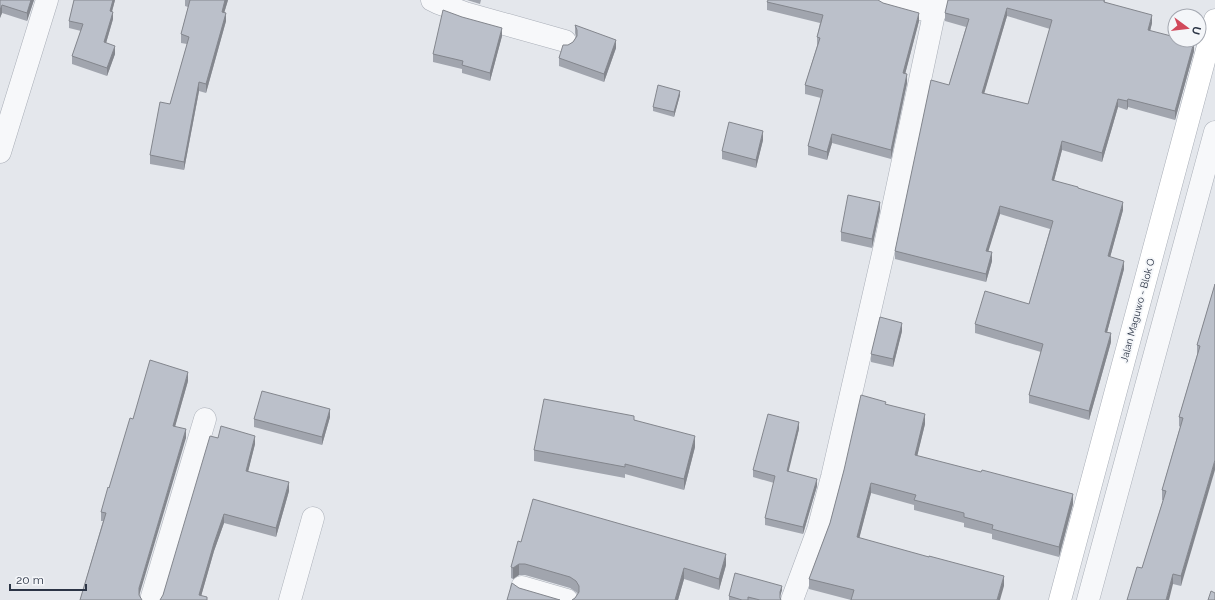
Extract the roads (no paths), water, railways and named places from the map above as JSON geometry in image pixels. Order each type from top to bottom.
[{"type":"main road","name":"Jalan Maguwo - Blok O","points":[[1060,600],[1215,20]]},
{"type":"street","points":[[0,152],[48,0]]},
{"type":"street","points":[[432,0],[465,13],[565,41]]},
{"type":"street","points":[[792,600],[818,530],[832,477],[885,245],[936,6],[887,0]]},
{"type":"street","points":[[1088,600],[1208,188],[1215,132]]},
{"type":"street","points":[[151,600],[204,419]]},
{"type":"street","points":[[290,600],[313,518]]},
{"type":"street","points":[[522,586],[568,600]]}]
